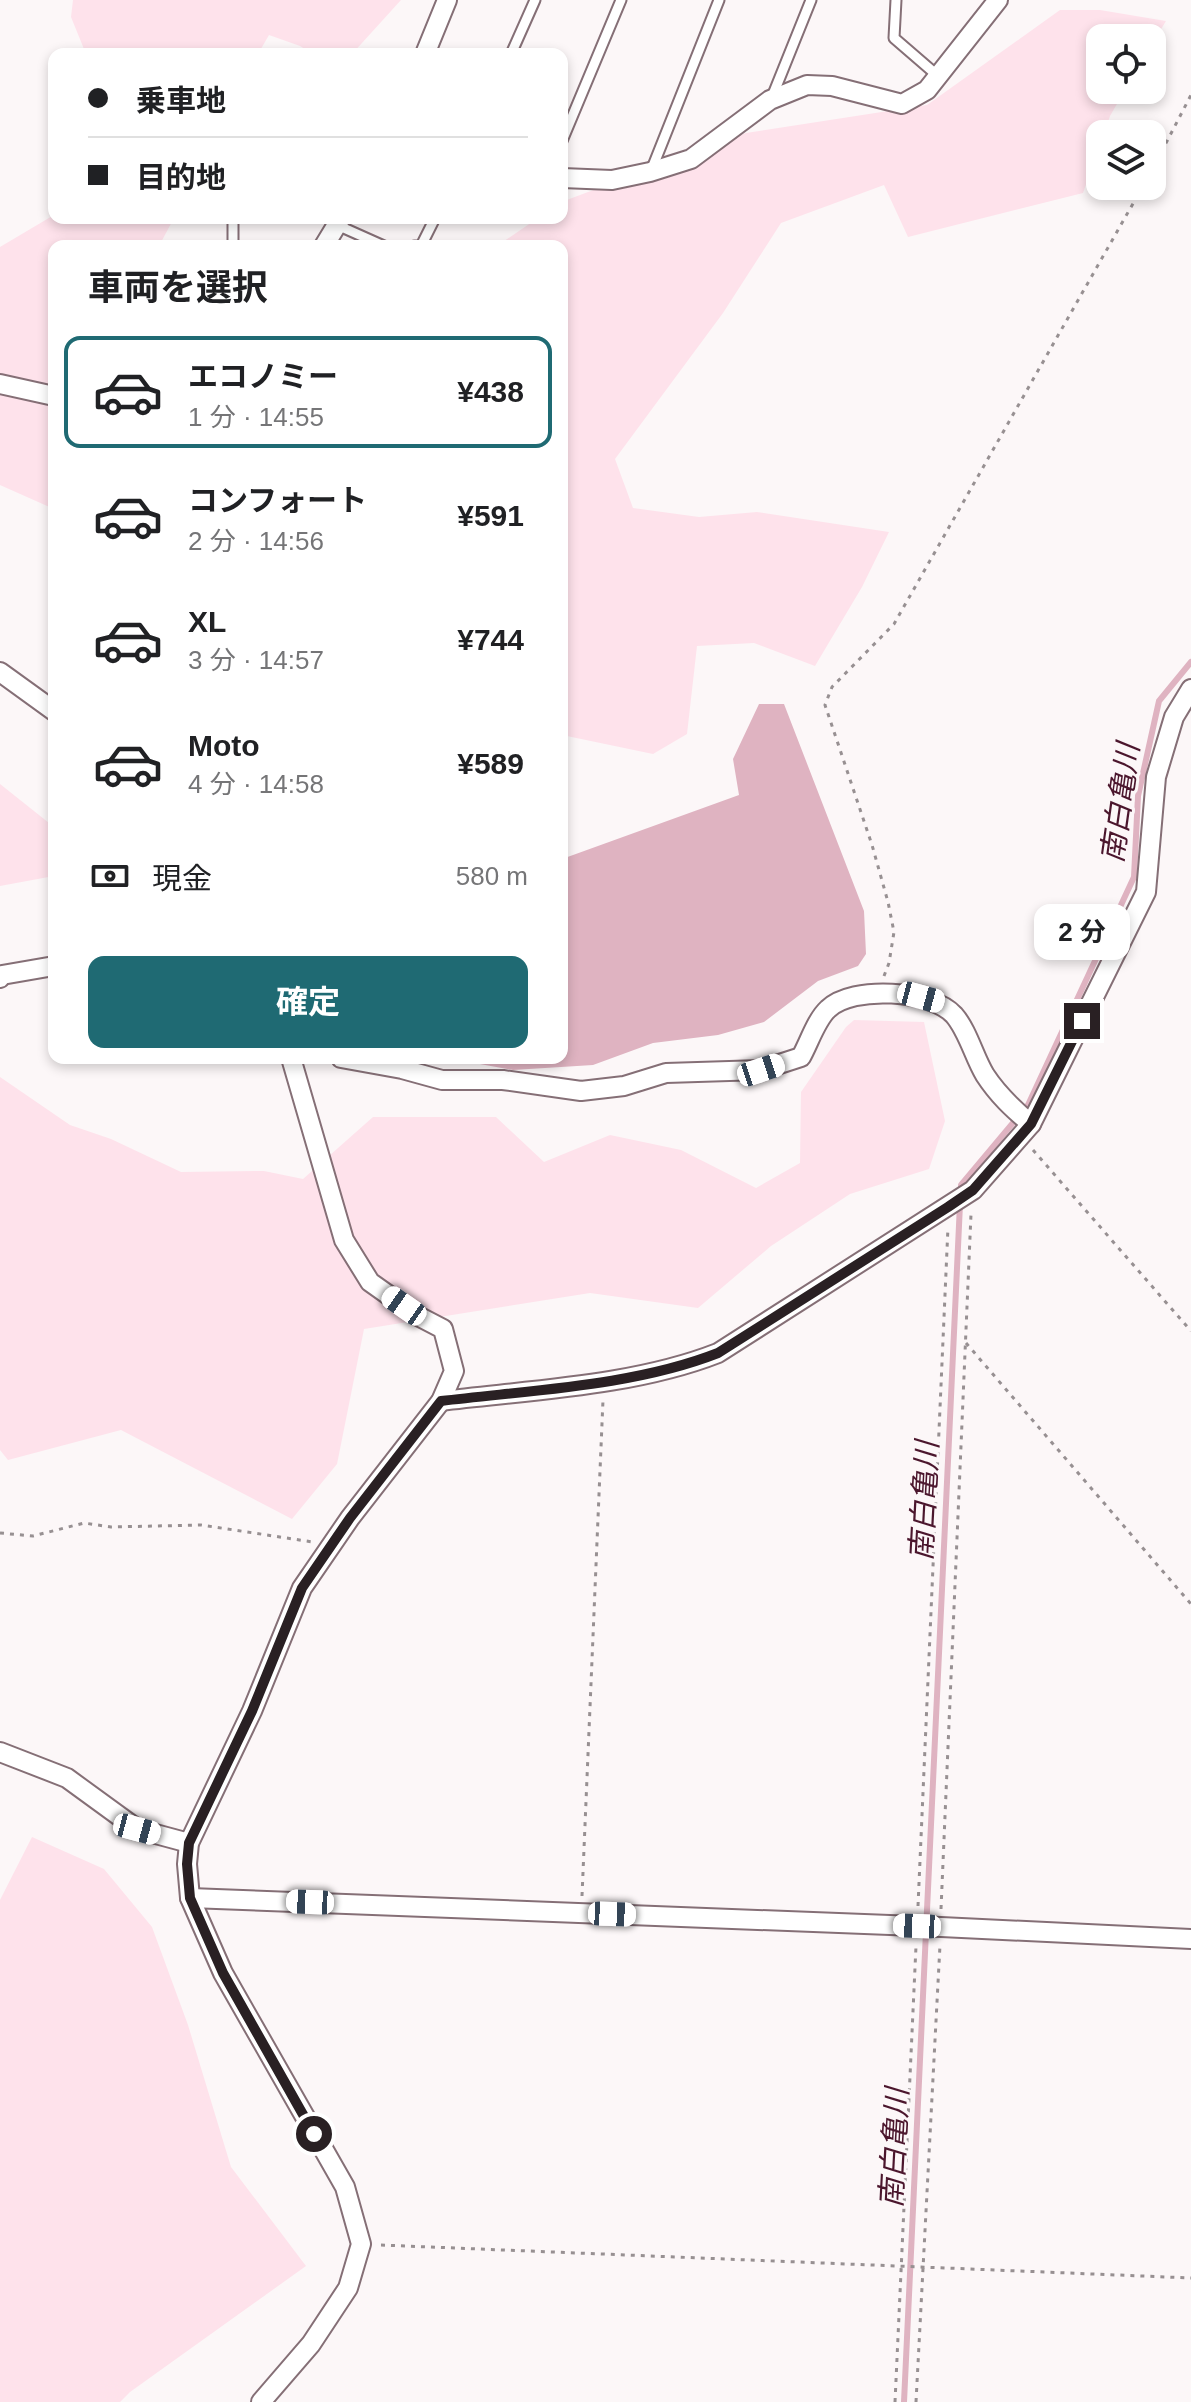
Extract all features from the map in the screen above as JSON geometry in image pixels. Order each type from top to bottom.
[{"type":"street","points":[[427,48],[447,0]]},
{"type":"street","points":[[568,178],[612,180],[691,159],[770,100],[807,85],[832,86],[902,104],[927,90],[998,0]]},
{"type":"street","points":[[0,384],[48,395]]},
{"type":"street","points":[[0,672],[48,707]]},
{"type":"street","points":[[441,1401],[604,1381],[692,1363],[718,1353],[973,1190],[1026,1130],[1146,892],[1156,777],[1174,717],[1191,689]]},
{"type":"street","points":[[0,978],[2,975],[48,967]]},
{"type":"street","points":[[369,1064],[442,1080],[503,1080],[581,1091],[624,1086],[666,1073],[761,1070],[801,1057],[826,1010],[847,997],[876,994],[921,997],[937,1001],[955,1017],[985,1074],[1026,1130]]},
{"type":"street","points":[[261,2402],[311,2344],[348,2288],[361,2244],[345,2187],[223,1973],[190,1898],[189,1843],[252,1711],[302,1588],[441,1401],[454,1371],[443,1329],[418,1316],[370,1282],[344,1240],[293,1064]]},
{"type":"street","points":[[0,1752],[67,1778],[137,1829],[189,1843]]},
{"type":"street","points":[[190,1898],[1191,1939]]},
{"type":"lane","points":[[514,48],[535,0]]},
{"type":"lane","points":[[568,127],[621,0]]},
{"type":"lane","points":[[650,172],[719,0]]},
{"type":"lane","points":[[770,100],[811,0]]},
{"type":"lane","points":[[896,0],[894,38],[938,76]]},
{"type":"lane","points":[[344,224],[373,240]]},
{"type":"path","points":[[1166,143],[1191,95]]},
{"type":"path","points":[[876,994],[889,963],[894,932],[872,845],[825,705],[832,687],[894,624],[1135,200]]},
{"type":"path","points":[[1026,1130],[1191,1331]]},
{"type":"path","points":[[916,2402],[941,1927],[964,1341],[973,1190]]},
{"type":"path","points":[[895,2402],[948,1207]]},
{"type":"path","points":[[964,1341],[1191,1604]]},
{"type":"path","points":[[581,1913],[604,1381]]},
{"type":"path","points":[[0,1533],[33,1536],[84,1523],[111,1527],[201,1525],[331,1545]]},
{"type":"path","points":[[361,2244],[1191,2278]]},
{"type":"shaded area","points":[[73,0],[401,0],[357,48],[303,48],[269,35],[261,48],[84,48],[71,17]]},
{"type":"shaded area","points":[[1060,10],[1100,10],[1166,21],[1164,24],[1086,24],[1086,104],[1117,104],[1109,120],[1086,120],[1086,184],[1083,193],[908,237],[884,185],[781,223],[723,313],[615,459],[633,508],[699,517],[757,512],[889,532],[862,587],[815,666],[754,643],[697,646],[687,734],[653,754],[568,736],[568,240],[506,240],[529,224],[568,224],[568,200],[746,133],[927,105]]},
{"type":"shaded area","points":[[48,219],[48,224],[171,224],[162,240],[48,240],[48,506],[0,485],[0,247]]},
{"type":"shaded area","points":[[759,704],[784,704],[864,911],[866,954],[858,966],[818,981],[764,1022],[718,1035],[653,1043],[593,1065],[513,1070],[480,1064],[568,1064],[568,857],[739,795],[733,759]]},
{"type":"shaded area","points":[[0,784],[48,822],[48,877],[0,886]]},
{"type":"shaded area","points":[[854,1020],[924,1022],[945,1121],[929,1169],[850,1194],[771,1246],[698,1308],[590,1293],[364,1329],[337,1464],[292,1519],[121,1430],[8,1460],[0,1450],[0,1077],[70,1125],[111,1139],[181,1172],[264,1171],[303,1179],[373,1117],[496,1117],[544,1162],[610,1135],[681,1150],[756,1188],[800,1163],[801,1092]]},
{"type":"shaded area","points":[[32,1837],[104,1869],[152,1927],[188,2025],[231,2167],[306,2266],[120,2402],[0,2402],[0,1900]]},
{"type":"waterway","name":"南白亀川","points":[[961,1193],[961,1185],[1028,1105],[1134,877],[1138,796],[1159,701],[1191,662]]},
{"type":"waterway","name":"南白亀川","points":[[904,2402],[960,1204]]},
{"type":"route","points":[[314,2134],[223,1973],[190,1898],[187,1864],[189,1843],[252,1711],[302,1588],[350,1518],[441,1401],[604,1381],[692,1363],[718,1353],[948,1207],[973,1190],[1031,1124],[1082,1021]]}]
